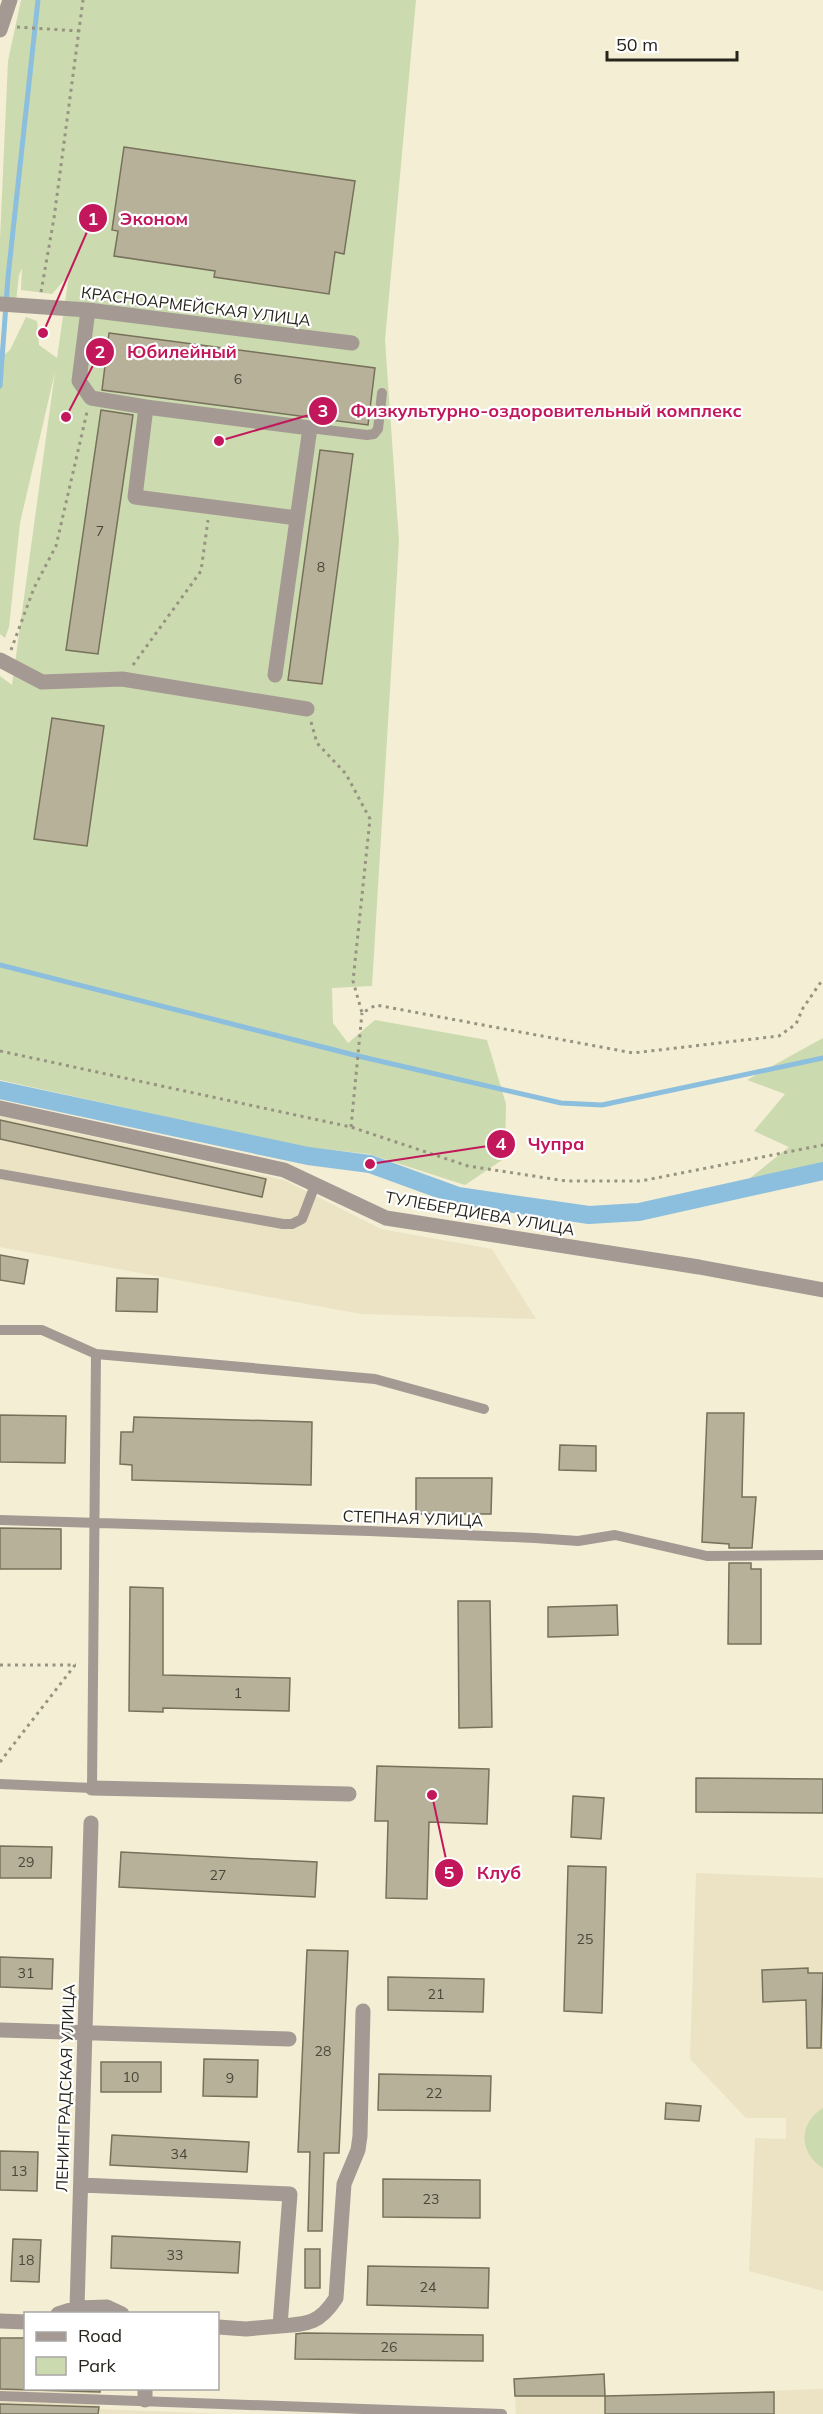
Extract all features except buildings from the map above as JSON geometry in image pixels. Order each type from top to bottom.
[{"type":"street","points":[[0,27],[10,0]]},
{"type":"street","name":"КРАСНОАРМЕЙСКАЯ УЛИЦА","points":[[0,304],[88,310],[352,343]]},
{"type":"street","points":[[88,310],[79,381],[90,398],[310,428],[275,675]]},
{"type":"street","points":[[146,406],[135,497],[297,518]]},
{"type":"street","points":[[3,662],[42,682],[123,679],[307,709]]},
{"type":"street","name":"ТУЛЕБЕРДИЕВА УЛИЦА","points":[[0,1108],[285,1170],[386,1218],[823,1290]]},
{"type":"street","points":[[92,1788],[349,1794]]},
{"type":"street","name":"ЛЕНИНГРАДСКАЯ УЛИЦА","points":[[77,2308],[91,1823]]},
{"type":"street","points":[[219,2327],[246,2329],[308,2324],[326,2314],[336,2298],[344,2184],[358,2150],[360,2136],[363,2011]]},
{"type":"street","points":[[0,2030],[289,2039]]},
{"type":"street","points":[[81,2185],[290,2194],[280,2326]]},
{"type":"street","points":[[62,2312],[77,2308],[107,2307],[120,2312]]},
{"type":"street","points":[[0,2321],[24,2322]]},
{"type":"lane","points":[[310,428],[374,434],[378,429],[382,393]]},
{"type":"lane","points":[[0,1174],[283,1224],[292,1224],[302,1219],[315,1185]]},
{"type":"lane","points":[[0,1330],[42,1330],[96,1354],[375,1379],[483,1409]]},
{"type":"lane","points":[[0,1784],[92,1788],[96,1354]]},
{"type":"lane","name":"СТЕПНАЯ УЛИЦА","points":[[0,1520],[578,1541],[615,1535],[707,1556],[823,1555]]},
{"type":"lane","points":[[0,2396],[145,2394],[502,2414]]},
{"type":"path","points":[[38,306],[54,218],[83,0]]},
{"type":"path","points":[[0,27],[78,31]]},
{"type":"path","points":[[3,662],[34,588],[56,546],[90,398]]},
{"type":"path","points":[[123,679],[201,571],[210,507]]},
{"type":"path","points":[[307,709],[317,743],[346,774],[370,819],[352,981],[362,1013],[351,1127]]},
{"type":"path","points":[[362,1013],[376,1005],[633,1053],[779,1036],[796,1024],[803,1008],[823,979]]},
{"type":"path","points":[[0,1051],[351,1127],[468,1166],[566,1181],[641,1181],[823,1145]]},
{"type":"path","points":[[0,1665],[93,1665]]},
{"type":"path","points":[[0,1762],[75,1665]]},
{"type":"shaded area","points":[[0,1116],[284,1180],[381,1229],[492,1249],[536,1319],[361,1314],[0,1247]]},
{"type":"shaded area","points":[[696,1873],[823,1878],[823,2291],[749,2271],[755,2138],[786,2139],[786,2118],[746,2118],[690,2059]]},
{"type":"shaded area","points":[[0,2338],[24,2338],[24,2390],[101,2390],[99,2409],[224,2414],[0,2414]]},
{"type":"shaded area","points":[[604,2374],[606,2396],[823,2389],[823,2414],[516,2414],[514,2379]]},
{"type":"green space","points":[[21,0],[416,0],[385,340],[399,541],[372,986],[332,988],[333,1023],[348,1043],[375,1020],[487,1040],[506,1104],[505,1158],[465,1185],[369,1154],[304,1147],[0,1080],[0,676],[12,685],[55,372],[20,523],[9,627],[5,638],[0,634],[0,358],[10,350],[26,317],[37,321],[39,345],[57,358],[69,275],[52,294],[21,290],[22,268],[16,302],[0,302],[0,239],[8,61]]},
{"type":"green space","points":[[823,1038],[823,1166],[740,1186],[789,1147],[754,1131],[785,1094],[747,1080]]},
{"type":"green space","points":[[823,2108],[823,2168],[809,2154],[805,2138],[809,2122]]},
{"type":"waterway","points":[[0,386],[8,277],[38,0]]},
{"type":"waterway","points":[[0,965],[358,1056],[561,1103],[602,1105],[823,1058]]},
{"type":"waterway","points":[[0,1090],[308,1156],[370,1164],[458,1196],[589,1215],[639,1212],[823,1171]]},
{"type":"place","name":"Эконом","points":[[43,333]]},
{"type":"place","name":"Юбилейный","points":[[66,417]]},
{"type":"place","name":"Физкультурно-оздоровительный комплекс","points":[[219,441]]},
{"type":"place","name":"Чупра","points":[[370,1164]]},
{"type":"place","name":"Клуб","points":[[432,1795]]}]
